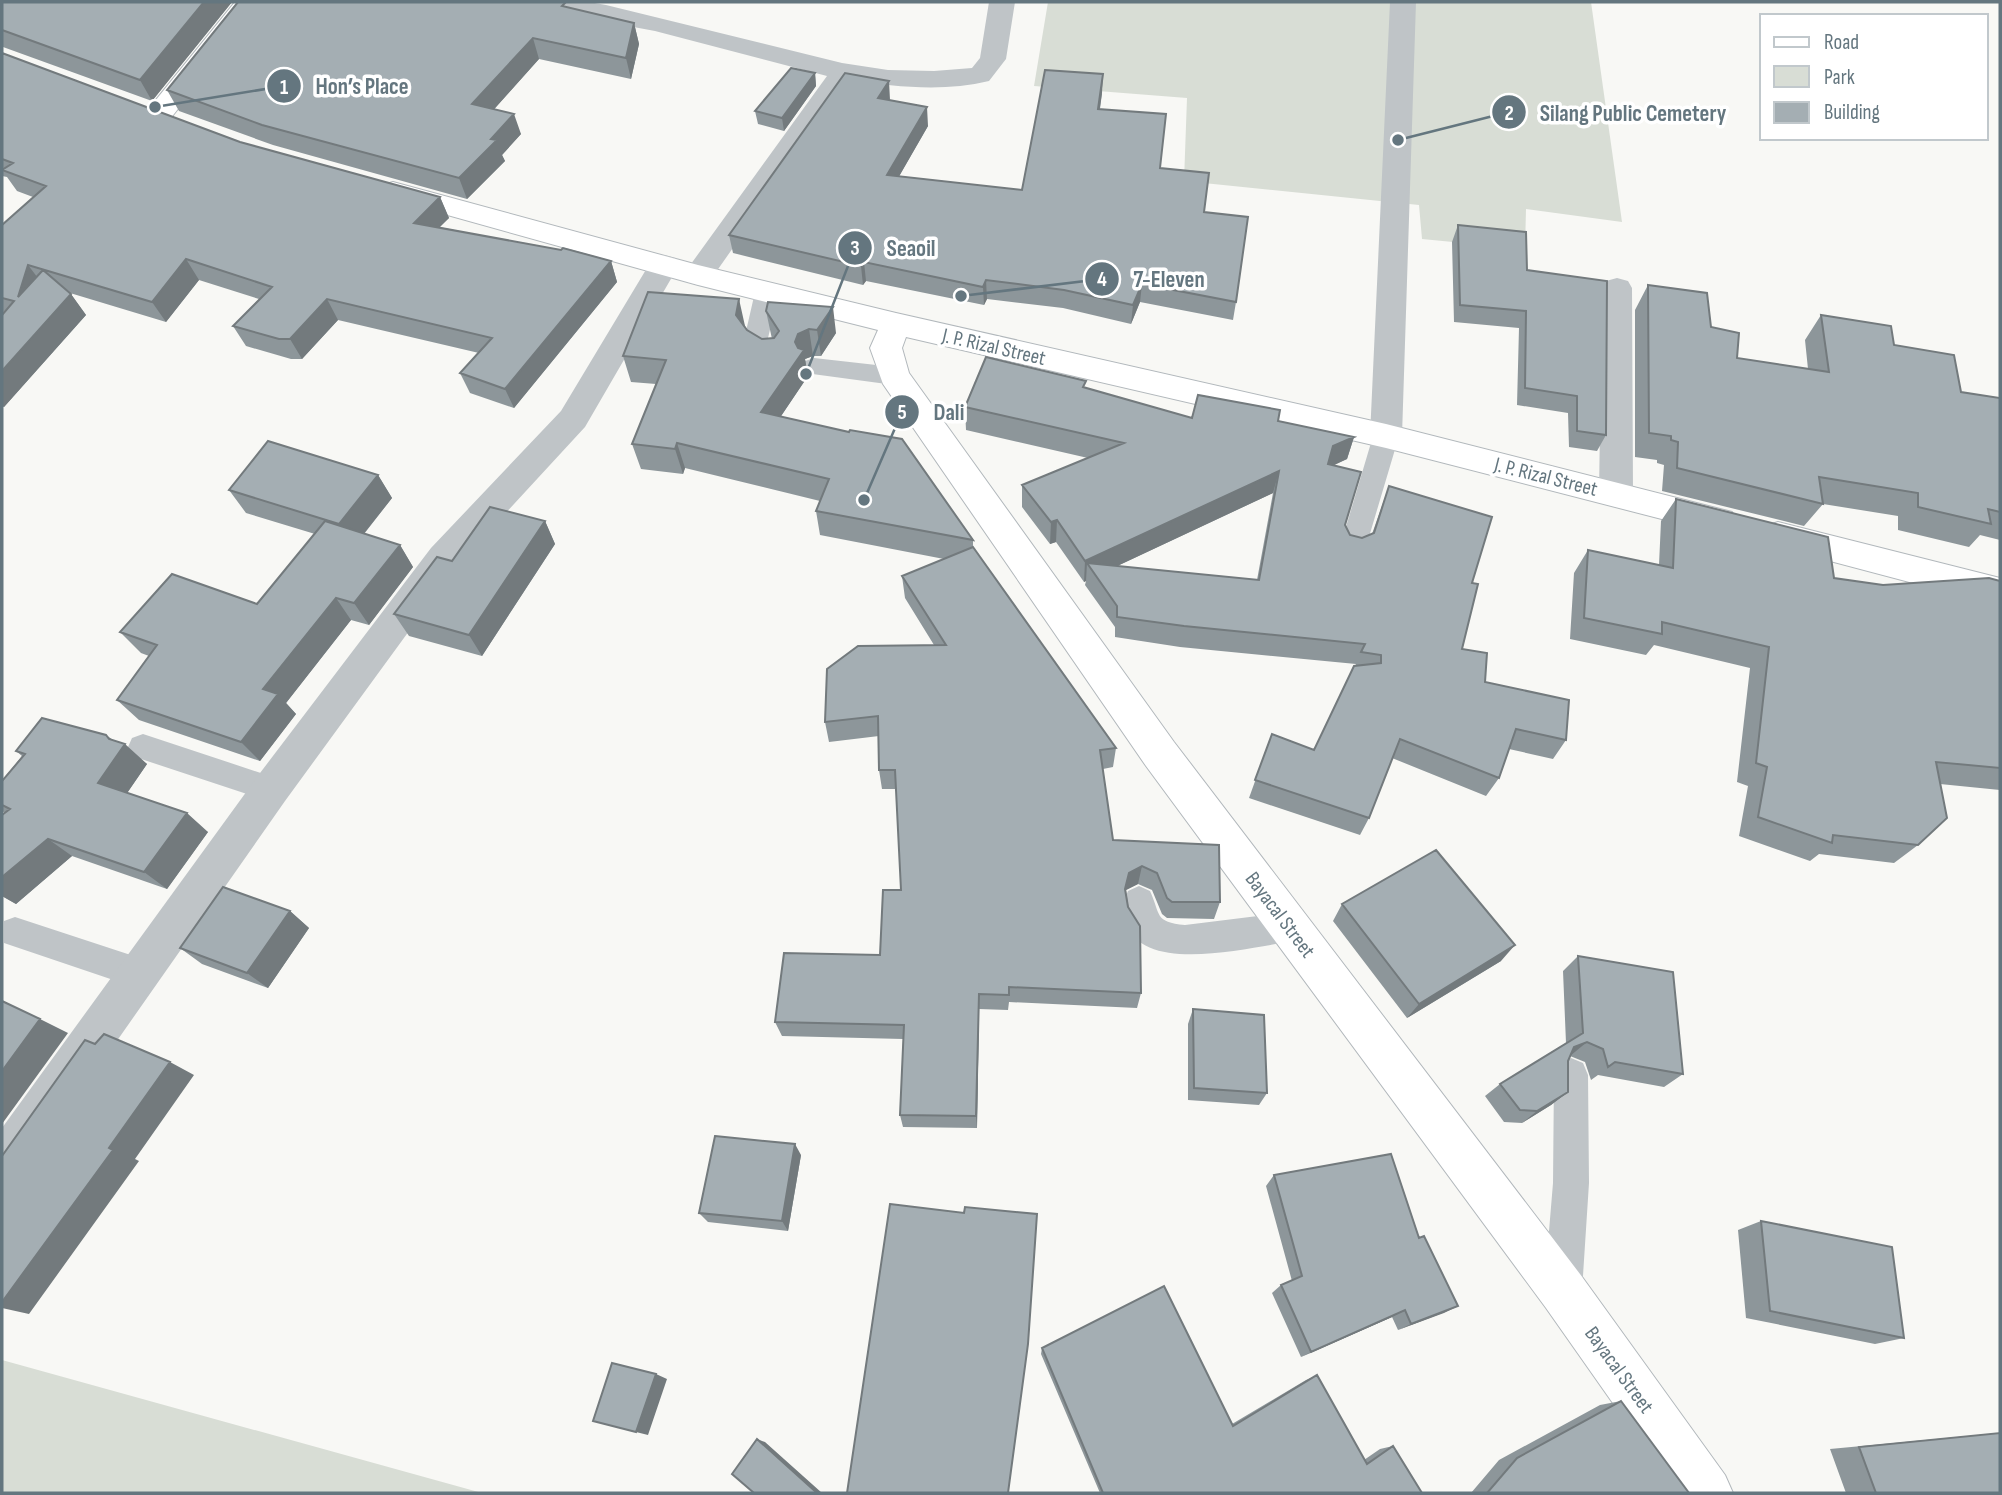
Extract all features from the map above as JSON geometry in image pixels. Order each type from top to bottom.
[{"type":"main road","points":[[156,116],[248,2]]},
{"type":"main road","name":"J. P. Rizal Street","points":[[365,183],[767,292],[1386,436],[2000,592]]},
{"type":"main road","name":"Bayacal Street","points":[[896,324],[886,348],[894,376],[1160,754],[1563,1291],[1707,1493]]},
{"type":"street","points":[[542,2],[616,14],[844,71],[893,78],[947,81],[980,75],[993,59],[1002,2]]},
{"type":"street","points":[[1386,436],[1403,2]]},
{"type":"street","points":[[2,1166],[271,789],[443,558],[573,419],[681,270],[844,71]]},
{"type":"street","points":[[1616,494],[1617,288]]},
{"type":"lane","points":[[767,292],[756,340],[770,356]]},
{"type":"lane","points":[[814,367],[894,376]]},
{"type":"lane","points":[[1353,547],[1386,436]]},
{"type":"lane","points":[[143,747],[271,789]]},
{"type":"lane","points":[[1139,901],[1143,924],[1161,938],[1185,940],[1289,927]]},
{"type":"lane","points":[[15,932],[141,973]]},
{"type":"lane","points":[[1563,1291],[1574,1152],[1571,1075]]},
{"type":"green space","points":[[1048,2],[1591,2],[1622,222],[1526,209],[1525,249],[1422,239],[1419,205],[1184,181],[1187,98],[1034,86]]},
{"type":"green space","points":[[2,1360],[482,1493],[2,1493]]},
{"type":"building","points":[[2,2],[204,2],[140,80],[2,30]]},
{"type":"building","points":[[238,2],[566,2],[562,6],[634,23],[626,58],[533,38],[472,104],[514,114],[491,139],[497,140],[459,178],[262,125],[167,90]]},
{"type":"building","points":[[2,53],[240,142],[440,197],[414,223],[561,250],[563,248],[611,261],[505,389],[460,373],[492,338],[327,299],[290,339],[279,339],[233,326],[272,287],[186,259],[152,302],[28,265],[18,297],[43,270],[71,294],[2,371],[2,315],[14,301],[2,298],[2,225],[46,186],[2,170],[13,163],[2,159]]},
{"type":"building","points":[[791,68],[815,73],[782,118],[755,111]]},
{"type":"building","points":[[1045,70],[1103,74],[1098,109],[1166,114],[1160,168],[1209,173],[1204,212],[1248,217],[1236,302],[1142,284],[1133,305],[1064,290],[986,280],[983,287],[864,262],[861,266],[729,235],[845,73],[889,81],[878,98],[927,107],[887,175],[1022,190]]},
{"type":"building","points":[[1458,225],[1526,232],[1527,270],[1607,281],[1606,435],[1577,431],[1577,396],[1525,388],[1526,311],[1460,305]]},
{"type":"building","points":[[1648,285],[1707,293],[1711,327],[1739,333],[1737,358],[1829,372],[1821,315],[1891,326],[1894,345],[1954,355],[1961,392],[2000,398],[2000,512],[1988,509],[1991,524],[1918,507],[1918,493],[1819,477],[1823,504],[1677,468],[1678,442],[1671,440],[1671,436],[1649,433]]},
{"type":"building","points":[[648,292],[739,299],[736,315],[747,330],[762,339],[774,338],[779,331],[766,311],[768,302],[833,307],[817,330],[809,329],[798,334],[795,342],[798,348],[804,350],[761,412],[849,432],[850,430],[902,439],[973,540],[816,511],[829,479],[677,443],[675,449],[632,444],[666,360],[623,356]]},
{"type":"building","points":[[986,357],[1086,381],[1083,387],[1192,418],[1198,395],[1280,410],[1278,421],[1354,437],[1333,446],[1328,464],[1361,472],[1345,525],[1350,535],[1362,538],[1374,533],[1389,486],[1492,517],[1472,583],[1478,584],[1462,649],[1487,653],[1485,682],[1569,700],[1566,740],[1516,729],[1499,778],[1400,739],[1369,818],[1255,780],[1272,734],[1314,750],[1354,666],[1381,663],[1381,655],[1361,652],[1365,644],[1117,617],[1117,606],[1087,563],[1259,580],[1279,471],[1085,561],[1057,520],[1051,522],[1022,485],[1124,443],[965,407]]},
{"type":"building","points":[[268,441],[378,475],[339,524],[229,490]]},
{"type":"building","points":[[1676,499],[1828,537],[1834,578],[1883,585],[1989,578],[2000,581],[2000,768],[1936,762],[1947,818],[1918,845],[1833,835],[1832,843],[1758,817],[1767,767],[1756,763],[1769,647],[1662,622],[1662,634],[1584,618],[1588,550],[1673,568]]},
{"type":"building","points":[[490,507],[545,521],[469,635],[394,614],[437,557],[452,561]]},
{"type":"building","points":[[325,521],[400,545],[354,603],[336,598],[263,689],[278,694],[241,742],[117,700],[157,645],[120,632],[172,574],[257,604]]},
{"type":"building","points":[[973,547],[1116,748],[1100,750],[1113,840],[1219,845],[1220,902],[1172,902],[1167,898],[1157,873],[1142,866],[1129,873],[1125,889],[1128,907],[1140,926],[1141,993],[1009,987],[1009,995],[979,994],[976,1116],[900,1115],[904,1025],[775,1022],[784,953],[880,955],[883,890],[901,890],[895,770],[879,770],[878,716],[825,722],[827,669],[858,646],[946,645],[902,576]]},
{"type":"building","points":[[42,718],[106,735],[109,739],[125,744],[98,783],[187,813],[144,872],[48,839],[2,877],[2,815],[10,809],[2,805],[2,781],[25,754],[16,751]]},
{"type":"building","points":[[1436,850],[1515,945],[1419,1004],[1342,904]]},
{"type":"building","points":[[223,887],[290,911],[247,973],[180,948]]},
{"type":"building","points":[[1578,956],[1673,972],[1683,1074],[1615,1062],[1608,1067],[1603,1049],[1587,1042],[1574,1047],[1568,1061],[1568,1092],[1537,1111],[1520,1110],[1500,1084],[1583,1033]]},
{"type":"building","points":[[2,1001],[40,1019],[2,1071]]},
{"type":"building","points":[[1193,1009],[1264,1015],[1267,1093],[1194,1088]]},
{"type":"building","points":[[104,1034],[170,1062],[109,1148],[113,1150],[2,1302],[2,1156],[85,1040],[95,1044]]},
{"type":"building","points":[[715,1136],[795,1144],[782,1221],[699,1213]]},
{"type":"building","points":[[1391,1154],[1419,1238],[1424,1236],[1458,1306],[1411,1324],[1405,1310],[1311,1352],[1281,1285],[1302,1276],[1274,1175]]},
{"type":"building","points":[[890,1204],[964,1213],[965,1207],[1037,1214],[1028,1344],[1008,1493],[847,1493]]},
{"type":"building","points":[[1761,1221],[1892,1247],[1904,1338],[1770,1311]]},
{"type":"building","points":[[1164,1286],[1233,1426],[1317,1375],[1367,1464],[1393,1446],[1422,1493],[1103,1493],[1042,1348]]},
{"type":"building","points":[[612,1363],[656,1374],[636,1432],[593,1421]]},
{"type":"building","points":[[1621,1401],[1689,1493],[1487,1493],[1517,1458]]},
{"type":"building","points":[[2000,1433],[2000,1493],[1876,1493],[1859,1447]]},
{"type":"building","points":[[757,1439],[817,1493],[754,1493],[732,1474]]},
{"type":"place","name":"Hon’s Place","points":[[155,107]]},
{"type":"place","name":"Silang Public Cemetery","points":[[1398,140]]},
{"type":"place","name":"7-Eleven","points":[[961,296]]},
{"type":"place","name":"Seaoil","points":[[806,374]]},
{"type":"place","name":"Dali","points":[[864,500]]}]
